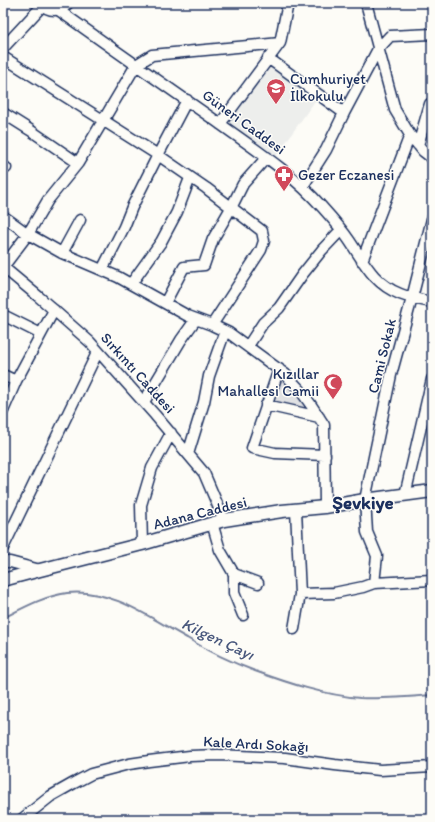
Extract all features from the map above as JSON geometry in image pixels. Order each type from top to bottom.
[{"type":"main road","name":"Güneri Caddesi","points":[[42,4],[47,8],[52,9],[64,6]]},
{"type":"main road","name":"Adana Caddesi","points":[[3,580],[142,544],[218,522],[432,491]]},
{"type":"main road","points":[[3,586],[40,576],[79,560]]},
{"type":"street","points":[[220,124],[280,43],[288,3]]},
{"type":"street","points":[[366,3],[395,110],[410,135],[423,151],[432,158]]},
{"type":"street","points":[[3,48],[42,4]]},
{"type":"street","name":"Güneri Caddesi","points":[[64,6],[136,65],[267,157],[303,186],[341,230],[370,273],[382,283],[399,294],[432,302]]},
{"type":"street","points":[[303,186],[326,150],[378,49],[390,36],[432,34]]},
{"type":"street","points":[[3,267],[28,234],[48,200],[78,162],[136,65],[152,55],[280,43]]},
{"type":"street","points":[[3,57],[158,155],[262,231],[264,241],[261,250],[212,325]]},
{"type":"street","points":[[268,58],[344,113]]},
{"type":"street","points":[[102,270],[158,155],[187,100]]},
{"type":"street","points":[[418,144],[430,104]]},
{"type":"street","points":[[3,113],[78,162]]},
{"type":"street","points":[[362,261],[410,135]]},
{"type":"street","points":[[165,303],[184,267],[204,265],[213,239],[243,184],[267,157]]},
{"type":"street","points":[[131,284],[161,242],[177,212],[190,178]]},
{"type":"street","points":[[3,216],[28,234],[62,253],[118,277],[188,316],[225,331],[248,346],[285,374],[301,391],[324,425],[325,507]]},
{"type":"street","name":"Cami Sokak","points":[[374,583],[376,556],[367,532],[365,500],[391,375],[432,219]]},
{"type":"street","points":[[62,253],[80,220]]},
{"type":"street","points":[[248,346],[263,323],[279,308],[302,275],[322,250],[341,230]]},
{"type":"street","name":"Sırkıntı Caddesi","points":[[3,267],[90,342],[144,402],[204,473],[218,522],[220,550],[234,574]]},
{"type":"street","points":[[3,411],[16,381],[54,310]]},
{"type":"street","points":[[3,315],[41,334]]},
{"type":"street","points":[[144,402],[181,340],[196,319]]},
{"type":"street","points":[[188,454],[204,402],[208,376],[225,331]]},
{"type":"street","points":[[3,548],[98,351]]},
{"type":"street","points":[[279,369],[252,448],[275,453],[325,454]]},
{"type":"street","points":[[3,375],[16,381]]},
{"type":"street","points":[[405,495],[432,379]]},
{"type":"street","points":[[266,405],[319,417]]},
{"type":"street","points":[[142,544],[141,505],[152,468],[171,434]]},
{"type":"street","points":[[294,629],[300,594],[296,510]]},
{"type":"street","points":[[3,562],[10,562],[40,570]]},
{"type":"street","points":[[243,615],[234,593],[234,574],[258,582]]},
{"type":"street","points":[[300,594],[334,593],[363,587],[374,583],[432,580]]},
{"type":"street","name":"Kale Ardı Sokağı","points":[[22,819],[51,796],[92,774],[129,764],[149,761],[190,756],[218,755],[285,758],[380,770],[432,767]]},
{"type":"shaded area","name":"Cumhuriyet İlkokulu","points":[[269,65],[317,98],[276,156],[227,122]]},
{"type":"shaded area","points":[[279,375],[291,383],[313,414],[271,403]]},
{"type":"waterway","name":"Kilgen Çayı","points":[[3,618],[34,603],[58,595],[67,593],[99,595],[130,606],[228,660],[293,684],[333,694],[360,698],[432,695]]},
{"type":"place","name":"Cumhuriyet İlkokulu","points":[[276,105]]},
{"type":"place","name":"Gezer Eczanesi","points":[[284,192]]},
{"type":"place","name":"Kızıllar Mahallesi Camii","points":[[333,400]]},
{"type":"district","name":"Şevkiye","points":[[363,502]]}]
